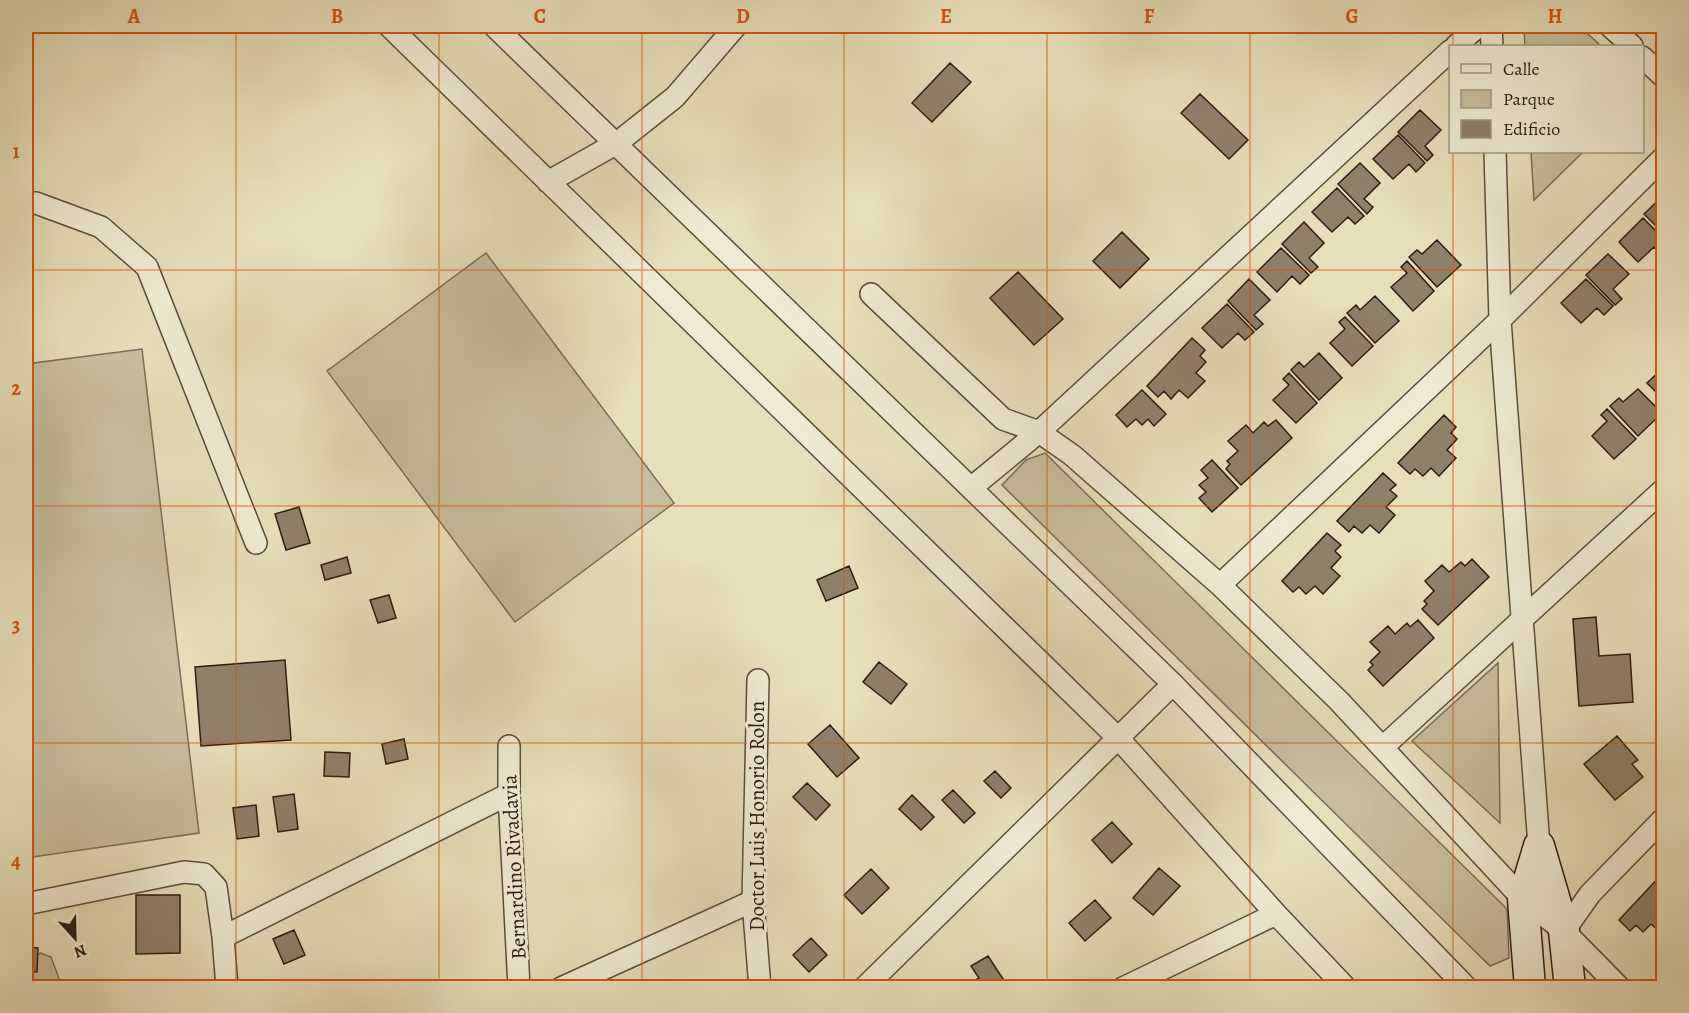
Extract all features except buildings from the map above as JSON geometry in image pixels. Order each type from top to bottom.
[{"type":"main road","points":[[1530,987],[1522,899],[1539,846]]},
{"type":"main road","points":[[1539,846],[1564,931],[1569,987]]},
{"type":"street","points":[[389,26],[1119,739],[1276,914],[1346,987]]},
{"type":"street","points":[[494,26],[1173,684],[1467,987]]},
{"type":"street","points":[[548,182],[617,143],[675,97],[736,26]]},
{"type":"street","points":[[1456,45],[1478,26]]},
{"type":"street","points":[[1491,26],[1492,45]]},
{"type":"street","points":[[1610,26],[1631,45]]},
{"type":"street","points":[[971,488],[1039,432],[1449,52]]},
{"type":"street","points":[[1644,59],[1664,77]]},
{"type":"street","points":[[1495,153],[1500,320],[1539,846]]},
{"type":"street","points":[[1220,585],[1500,320],[1664,158]]},
{"type":"street","points":[[26,203],[36,203],[101,227],[147,267],[256,543]]},
{"type":"street","points":[[871,294],[1004,419],[1039,432],[1072,455],[1220,585],[1339,701],[1522,899],[1564,931],[1620,987]]},
{"type":"street","points":[[1383,747],[1664,489]]},
{"type":"street","name":"Doctor Luis Honorio Rolon","points":[[758,680],[753,901],[760,987]]},
{"type":"street","points":[[864,987],[1173,684]]},
{"type":"street","name":"Bernardino Rivadavia","points":[[509,746],[509,794],[519,987]]},
{"type":"street","points":[[223,937],[509,794]]},
{"type":"street","points":[[1564,931],[1590,894],[1664,819]]},
{"type":"street","points":[[26,904],[184,872],[204,874],[216,887],[227,987]]},
{"type":"street","points":[[561,987],[753,901]]},
{"type":"street","points":[[1123,987],[1276,914]]},
{"type":"green space","points":[[1524,26],[1579,26],[1600,45],[1525,45]]},
{"type":"green space","points":[[1531,153],[1582,153],[1534,200]]},
{"type":"green space","points":[[486,253],[674,503],[515,622],[327,371]]},
{"type":"green space","points":[[142,349],[199,833],[26,858],[26,364]]},
{"type":"green space","points":[[1045,453],[1507,909],[1509,958],[1490,966],[1002,485],[1026,460]]},
{"type":"green space","points":[[1498,663],[1500,823],[1412,741]]},
{"type":"green space","points":[[40,953],[51,957],[62,987],[26,988],[26,964]]}]
